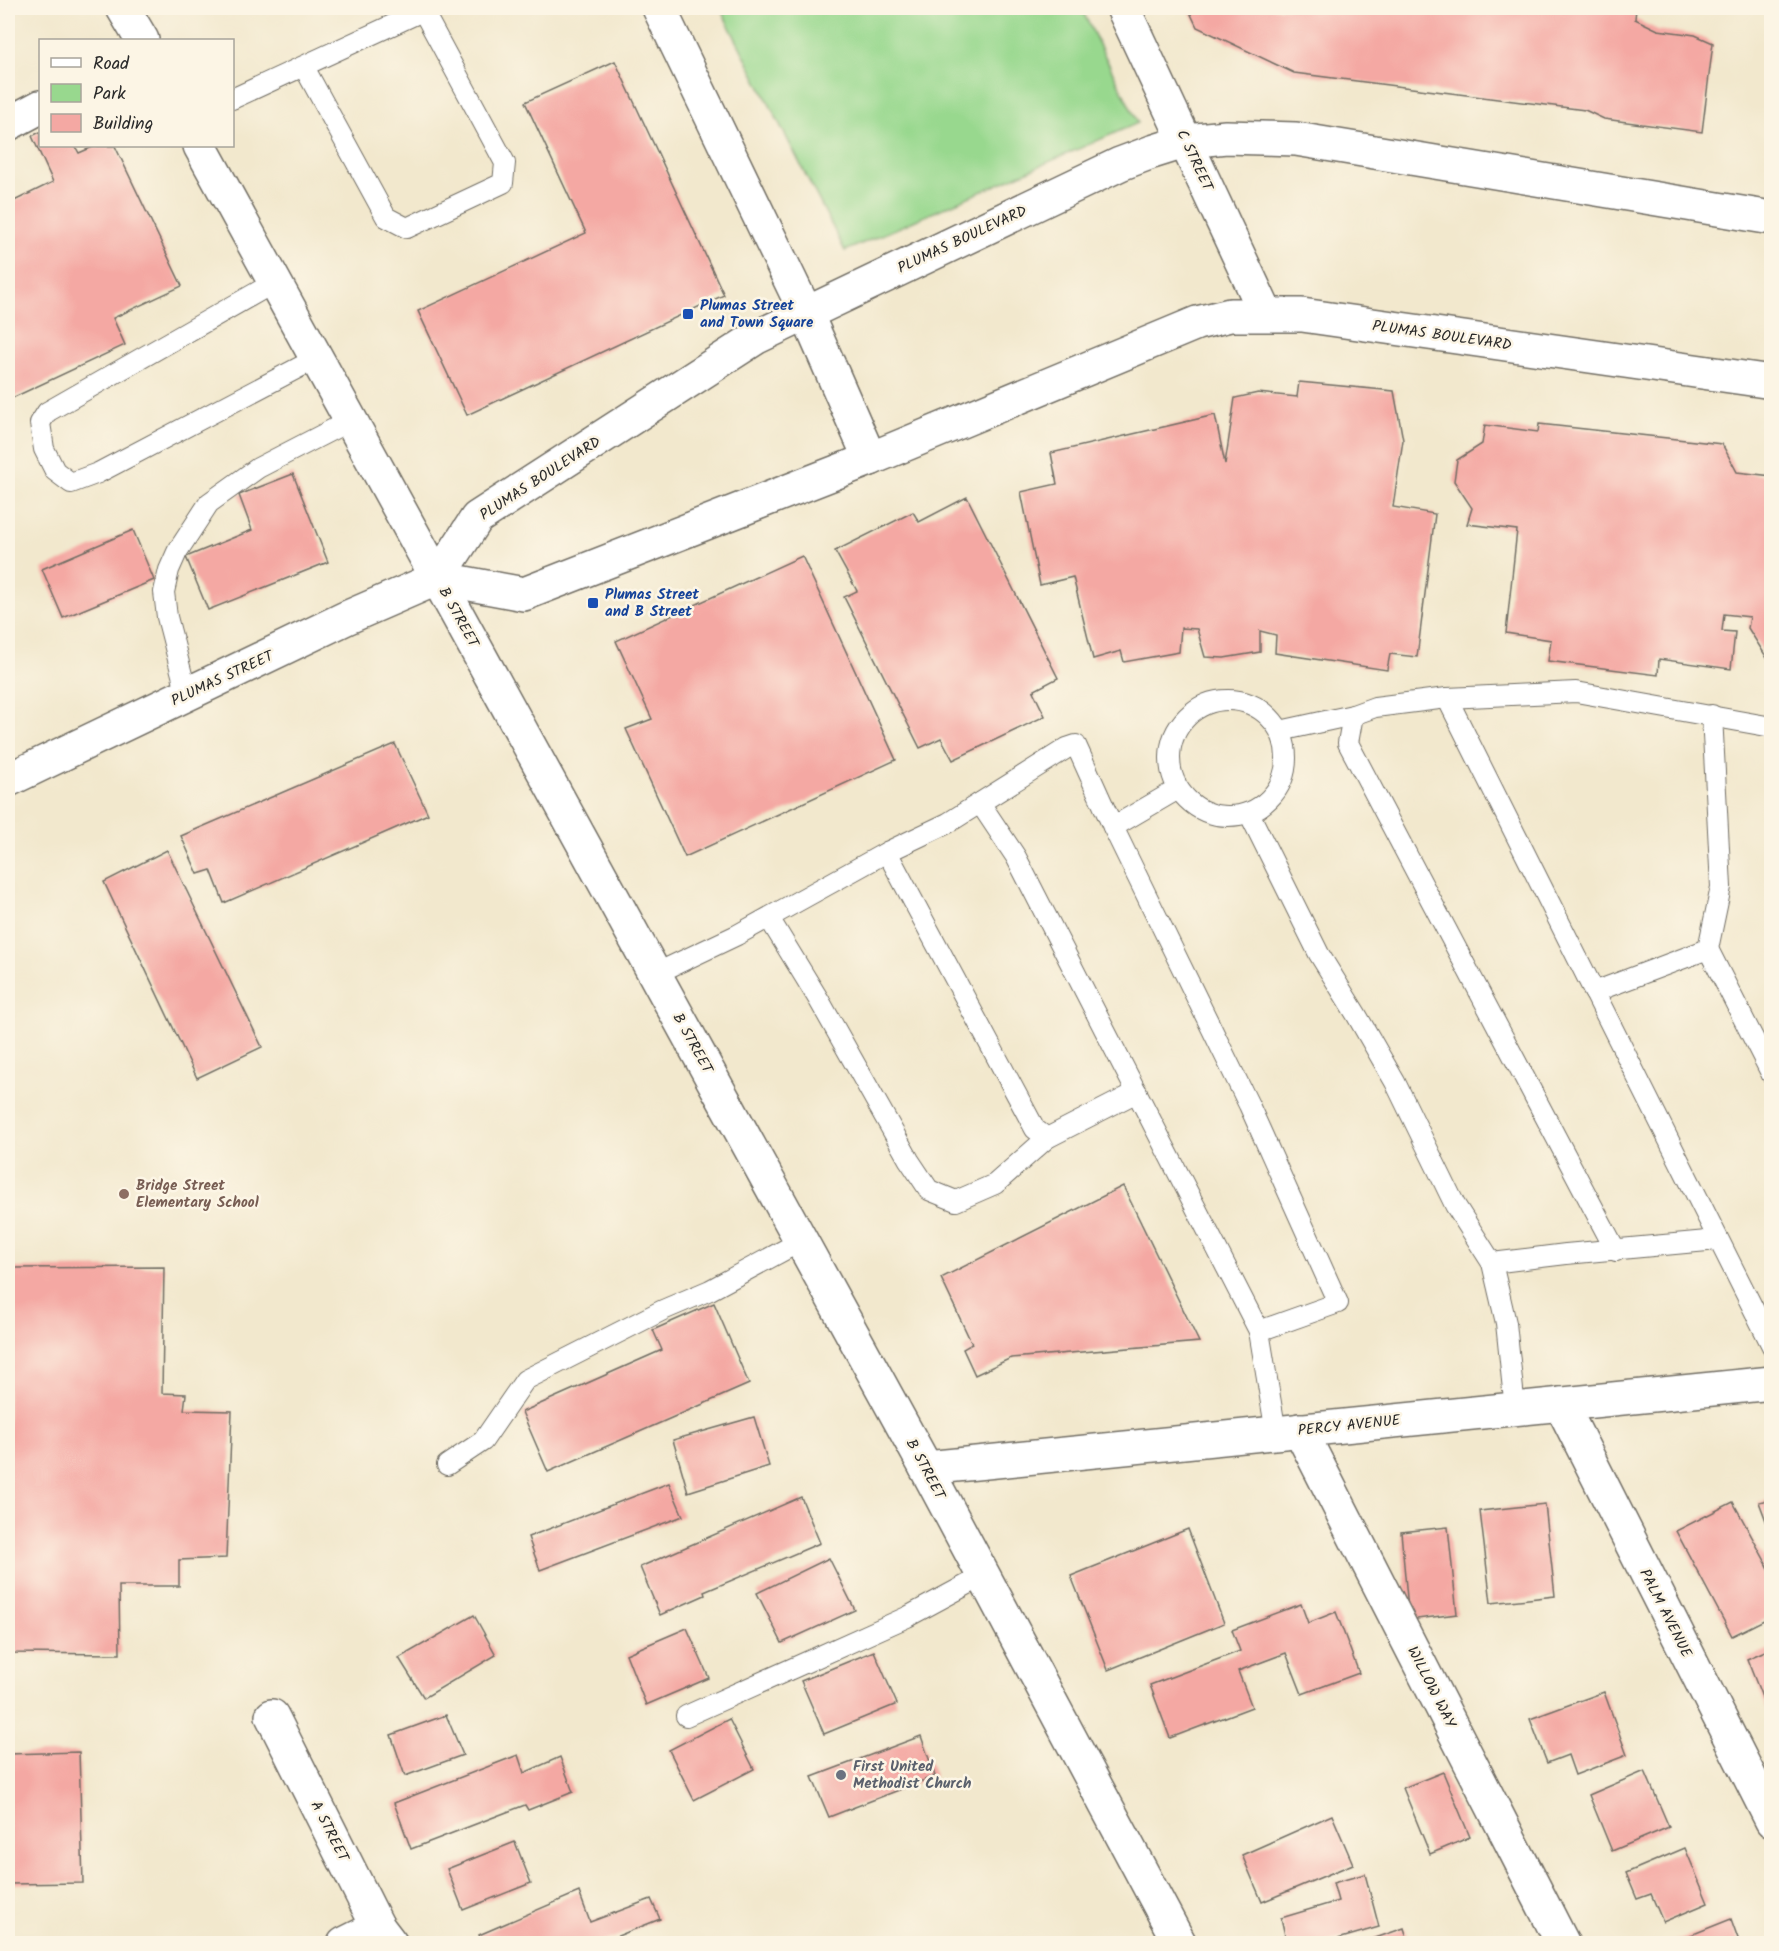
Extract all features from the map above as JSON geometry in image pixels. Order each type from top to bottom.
[{"type":"street","points":[[123,8],[141,39]]},
{"type":"street","points":[[659,8],[806,313],[870,459]]},
{"type":"street","name":"C STREET","points":[[1123,8],[1266,314]]},
{"type":"street","points":[[8,124],[39,108]]},
{"type":"street","name":"PLUMAS BOULEVARD","points":[[1772,218],[1296,139],[1226,137],[1186,141],[1120,164],[757,337],[477,518],[438,578],[524,594],[870,459],[1197,323],[1230,315],[1302,315],[1772,382]]},
{"type":"street","name":"B STREET","points":[[201,147],[926,1468],[1180,1944]]},
{"type":"street","name":"PLUMAS STREET","points":[[8,780],[346,618],[438,578]]},
{"type":"street","name":"PERCY AVENUE","points":[[926,1468],[1772,1383]]},
{"type":"street","name":"PALM AVENUE","points":[[1561,1404],[1772,1821]]},
{"type":"street","name":"WILLOW WAY","points":[[1288,1432],[1563,1944]]},
{"type":"street","name":"A STREET","points":[[272,1716],[385,1935]]},
{"type":"street","points":[[344,1944],[385,1935]]},
{"type":"lane","points":[[234,98],[426,9],[505,163],[503,183],[407,228],[386,217],[303,67]]},
{"type":"lane","points":[[275,282],[47,412],[40,423],[44,449],[55,471],[71,483],[98,473],[317,358]]},
{"type":"lane","points":[[186,694],[166,617],[164,592],[169,570],[177,552],[209,503],[258,468],[351,420]]},
{"type":"lane","points":[[1280,731],[1353,715],[1375,707],[1447,698],[1576,692],[1772,727]]},
{"type":"lane","points":[[1447,698],[1772,1346]]},
{"type":"lane","points":[[1236,699],[1254,705],[1269,716],[1280,731],[1286,749],[1286,769],[1279,788],[1266,803],[1248,813],[1229,817],[1209,813],[1191,804],[1178,789],[1172,771],[1170,752],[1174,734],[1185,718],[1200,706],[1217,700],[1236,699]]},
{"type":"lane","points":[[1353,715],[1348,743],[1616,1251]]},
{"type":"lane","points":[[1712,716],[1720,887],[1708,949],[1772,1075]]},
{"type":"lane","points":[[655,974],[769,918],[887,852],[948,823],[1067,748],[1076,745],[1113,827],[1249,1105],[1338,1303],[1259,1331]]},
{"type":"lane","points":[[1113,827],[1178,789]]},
{"type":"lane","points":[[980,803],[1016,857],[1259,1331],[1288,1432]]},
{"type":"lane","points":[[1248,813],[1319,954],[1395,1082],[1455,1205],[1492,1263],[1506,1323],[1515,1408]]},
{"type":"lane","points":[[887,852],[1035,1129],[1047,1138]]},
{"type":"lane","points":[[769,918],[819,1000],[909,1160],[930,1190],[956,1201],[995,1184],[1047,1138],[1137,1092]]},
{"type":"lane","points":[[1594,992],[1708,949]]},
{"type":"lane","points":[[1492,1263],[1718,1240]]},
{"type":"lane","points":[[447,1465],[483,1441],[525,1380],[663,1310],[710,1290],[801,1241]]},
{"type":"lane","points":[[686,1716],[907,1617],[983,1576]]},
{"type":"green space","points":[[720,8],[1081,8],[1138,123],[845,251]]},
{"type":"building","points":[[1188,8],[1636,8],[1635,19],[1658,30],[1695,35],[1713,43],[1702,132],[1604,119],[1585,110],[1294,73],[1197,27]]},
{"type":"building","points":[[615,61],[724,295],[467,415],[418,311],[586,233],[525,102]]},
{"type":"building","points":[[39,132],[39,147],[76,147],[79,153],[93,147],[115,147],[182,286],[113,318],[125,345],[8,400],[8,204],[53,182],[32,136]]},
{"type":"building","points":[[1299,382],[1394,391],[1403,440],[1393,507],[1435,514],[1417,657],[1390,654],[1387,670],[1275,653],[1276,635],[1260,631],[1260,652],[1224,658],[1205,657],[1197,629],[1181,628],[1179,652],[1124,662],[1121,651],[1093,659],[1073,577],[1040,585],[1021,492],[1057,484],[1051,453],[1215,415],[1225,464],[1235,398],[1258,393],[1297,397]]},
{"type":"building","points":[[1539,424],[1722,444],[1737,472],[1772,476],[1772,666],[1748,628],[1750,617],[1724,614],[1722,631],[1735,632],[1731,669],[1659,659],[1658,675],[1548,661],[1551,640],[1506,633],[1517,530],[1467,524],[1472,508],[1454,481],[1457,460],[1482,444],[1485,425],[1538,432]]},
{"type":"building","points":[[293,474],[328,562],[208,610],[186,557],[252,530],[239,495]]},
{"type":"building","points":[[967,497],[1058,678],[1033,691],[1045,716],[953,760],[941,738],[920,748],[844,597],[857,591],[835,551],[913,512],[919,522]]},
{"type":"building","points":[[133,530],[154,580],[63,618],[42,569]]},
{"type":"building","points":[[802,556],[896,760],[685,857],[626,729],[652,719],[616,641]]},
{"type":"building","points":[[395,744],[428,814],[224,903],[211,870],[198,874],[181,836]]},
{"type":"building","points":[[167,850],[262,1047],[197,1078],[104,882]]},
{"type":"building","points":[[1123,1186],[1199,1342],[1011,1358],[975,1375],[963,1349],[972,1344],[941,1278]]},
{"type":"building","points":[[164,1267],[162,1393],[186,1394],[184,1410],[232,1411],[226,1558],[179,1560],[179,1586],[119,1586],[120,1654],[8,1653],[8,1268]]},
{"type":"building","points":[[714,1303],[749,1384],[548,1472],[522,1412],[662,1350],[653,1330]]},
{"type":"building","points":[[754,1417],[769,1466],[688,1492],[673,1440]]},
{"type":"building","points":[[669,1483],[683,1516],[540,1570],[528,1537]]},
{"type":"building","points":[[801,1497],[820,1543],[704,1592],[705,1595],[660,1615],[640,1567]]},
{"type":"building","points":[[1772,1499],[1772,1534],[1771,1534],[1759,1502]]},
{"type":"building","points":[[1733,1502],[1772,1574],[1772,1616],[1732,1636],[1676,1531]]},
{"type":"building","points":[[1545,1504],[1555,1596],[1491,1603],[1480,1511]]},
{"type":"building","points":[[1448,1527],[1457,1614],[1409,1620],[1401,1532]]},
{"type":"building","points":[[1188,1529],[1224,1623],[1108,1670],[1071,1576]]},
{"type":"building","points":[[829,1558],[855,1610],[782,1643],[757,1593]]},
{"type":"building","points":[[1301,1604],[1308,1623],[1336,1612],[1359,1673],[1302,1694],[1286,1653],[1238,1671],[1252,1707],[1170,1738],[1150,1685],[1240,1651],[1232,1630]]},
{"type":"building","points":[[474,1615],[496,1655],[424,1698],[399,1658]]},
{"type":"building","points":[[687,1628],[709,1678],[646,1705],[626,1654]]},
{"type":"building","points":[[1772,1648],[1772,1720],[1771,1720],[1747,1659]]},
{"type":"building","points":[[874,1651],[897,1704],[824,1734],[801,1681]]},
{"type":"building","points":[[1604,1692],[1627,1755],[1575,1775],[1568,1755],[1547,1763],[1530,1719]]},
{"type":"building","points":[[446,1715],[463,1755],[405,1776],[391,1735]]},
{"type":"building","points":[[729,1719],[754,1769],[694,1800],[669,1750]]},
{"type":"building","points":[[921,1736],[935,1776],[829,1817],[812,1777]]},
{"type":"building","points":[[79,1752],[83,1883],[8,1884],[8,1754]]},
{"type":"building","points":[[518,1755],[524,1773],[560,1757],[573,1792],[528,1810],[525,1805],[411,1849],[394,1803]]},
{"type":"building","points":[[1645,1771],[1669,1827],[1612,1851],[1589,1795]]},
{"type":"building","points":[[1443,1772],[1470,1837],[1430,1854],[1403,1788]]},
{"type":"building","points":[[1332,1815],[1353,1864],[1262,1902],[1242,1855]]},
{"type":"building","points":[[515,1842],[531,1883],[463,1910],[447,1869]]},
{"type":"building","points":[[1685,1848],[1708,1903],[1663,1922],[1651,1894],[1637,1899],[1626,1873]]},
{"type":"building","points":[[1365,1874],[1379,1927],[1321,1944],[1287,1944],[1281,1918],[1338,1901],[1333,1883]]},
{"type":"building","points":[[579,1892],[590,1922],[651,1899],[660,1919],[598,1944],[483,1944],[479,1935]]},
{"type":"building","points":[[1731,1919],[1740,1944],[1671,1944],[1671,1943]]},
{"type":"building","points":[[1404,1928],[1409,1944],[1361,1944],[1361,1943]]},
{"type":"place","name":"Plumas Street and Town Square","points":[[688,314]]},
{"type":"place","name":"Plumas Street and B Street","points":[[593,603]]},
{"type":"place","name":"Bridge Street Elementary School","points":[[124,1194]]},
{"type":"place","name":"First United Methodist Church","points":[[841,1775]]}]
